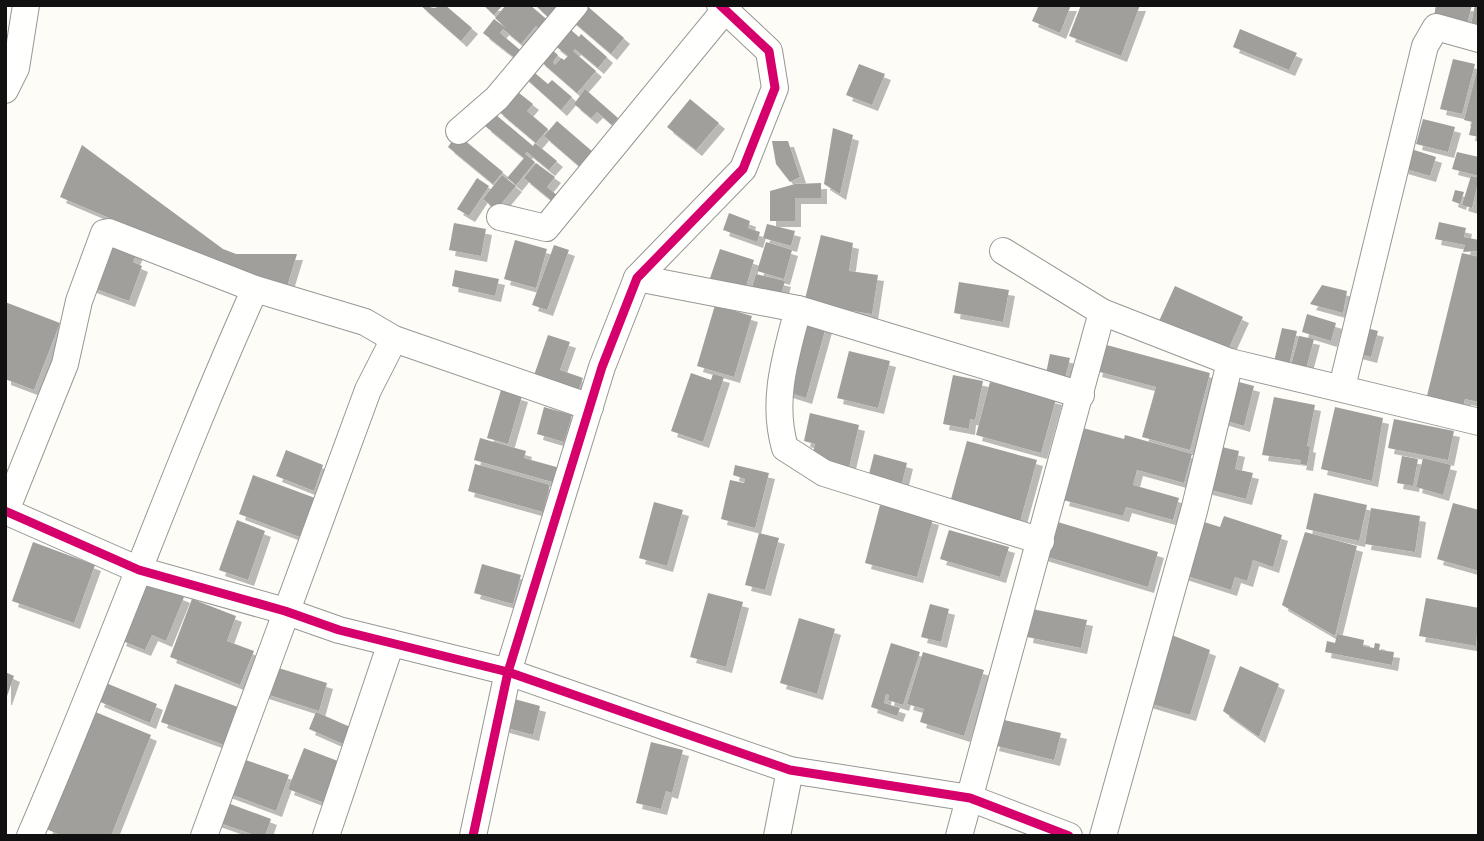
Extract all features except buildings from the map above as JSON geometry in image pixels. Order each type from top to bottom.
[{"type":"street","points":[[5,90],[16,68],[26,5]]},
{"type":"street","points":[[459,131],[497,98],[575,5]]},
{"type":"street","points":[[472,836],[508,672],[590,407],[637,278],[743,169],[775,88],[769,51],[725,7],[545,228],[500,217]]},
{"type":"street","points":[[1342,387],[1424,46],[1438,16],[1479,39]]},
{"type":"street","points":[[590,407],[394,340],[365,322],[255,289],[109,232],[104,233],[79,301],[65,364],[6,512],[139,570],[285,611],[339,630],[508,672],[790,770],[970,798],[1069,836]]},
{"type":"street","points":[[1003,251],[1102,312],[1230,362],[1479,422]]},
{"type":"street","points":[[637,278],[798,309],[1081,395]]},
{"type":"street","points":[[30,836],[94,688],[214,381],[255,289]]},
{"type":"street","points":[[798,309],[778,397],[778,425],[785,448],[824,473],[1041,541]]},
{"type":"street","points":[[959,836],[1102,312]]},
{"type":"street","points":[[204,836],[368,390],[394,340]]},
{"type":"street","points":[[1103,836],[1194,511],[1230,362]]},
{"type":"street","points":[[326,836],[391,643]]},
{"type":"street","points":[[777,836],[790,770]]},
{"type":"cycle path","points":[[473,836],[508,672],[602,367],[637,278],[743,169],[775,88],[769,51],[720,5]]},
{"type":"cycle path","points":[[5,511],[139,570],[285,611],[339,630],[508,672],[790,770],[970,798],[1069,836]]}]
